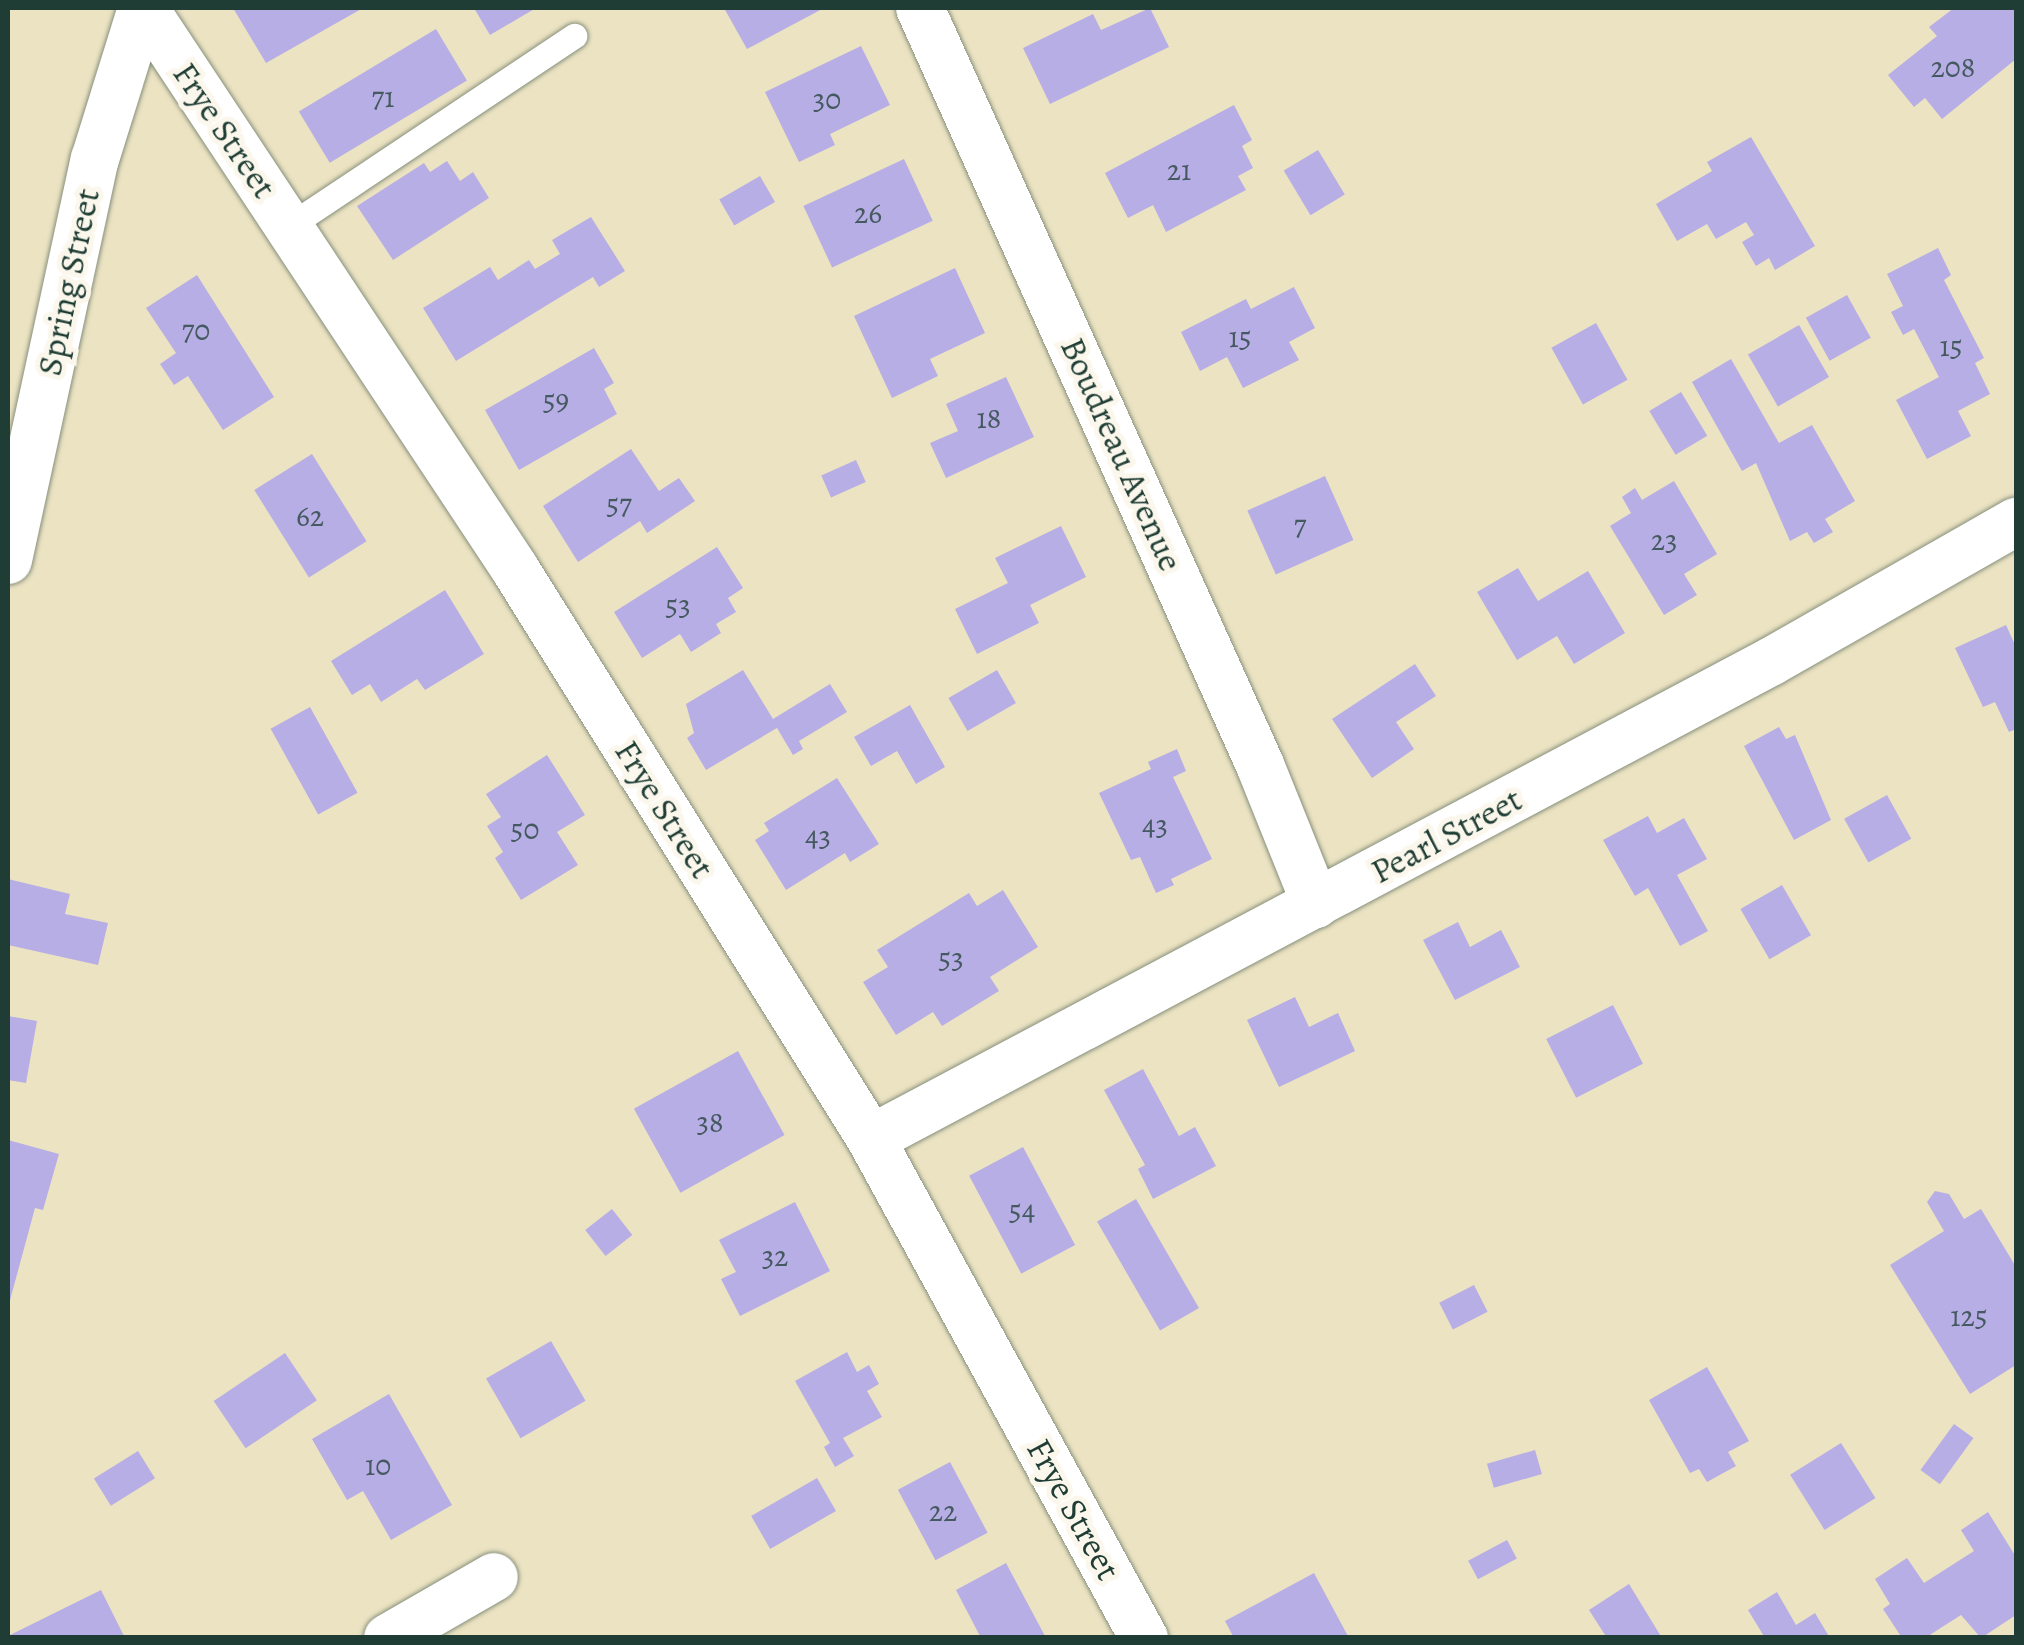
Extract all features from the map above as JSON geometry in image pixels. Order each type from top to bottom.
[{"type":"street","name":"Frye Street","points":[[143,8],[515,569],[871,1139],[1144,1638]]},
{"type":"street","name":"Spring Street","points":[[8,560],[95,159],[143,8]]},
{"type":"street","name":"Boudreau Avenue","points":[[920,8],[1260,765],[1316,904]]},
{"type":"street","name":"Pearl Street","points":[[871,1139],[1772,662],[2016,522]]},
{"type":"street","points":[[388,1638],[494,1577]]},
{"type":"lane","points":[[289,226],[574,36]]},
{"type":"building","points":[[233,8],[363,8],[266,63]]},
{"type":"building","points":[[474,8],[536,8],[490,35]]},
{"type":"building","points":[[724,8],[824,8],[747,49]]},
{"type":"building","points":[[1150,8],[1169,47],[1050,104],[1023,48],[1093,14],[1101,30]]},
{"type":"building","points":[[1954,8],[2016,8],[2016,59],[1942,119],[1925,98],[1914,107],[1888,75],[1937,36],[1929,27]]},
{"type":"building","points":[[436,29],[467,80],[330,163],[299,111]]},
{"type":"building","points":[[861,46],[890,105],[830,134],[835,145],[799,162],[765,92]]},
{"type":"building","points":[[1234,105],[1252,140],[1242,146],[1253,168],[1238,176],[1246,190],[1166,232],[1153,205],[1128,218],[1105,173]]},
{"type":"building","points":[[1751,137],[1815,246],[1775,270],[1769,258],[1756,266],[1742,242],[1754,235],[1746,222],[1716,239],[1707,224],[1677,241],[1656,204],[1712,171],[1707,162]]},
{"type":"building","points":[[1318,150],[1345,195],[1310,215],[1284,171]]},
{"type":"building","points":[[904,159],[933,221],[832,268],[803,206]]},
{"type":"building","points":[[447,161],[460,181],[473,172],[489,198],[393,260],[357,206],[424,163],[430,172]]},
{"type":"building","points":[[760,176],[775,202],[734,225],[719,200]]},
{"type":"building","points":[[591,217],[625,271],[599,287],[593,277],[456,361],[423,308],[490,267],[498,280],[529,260],[535,269],[560,254],[552,240]]},
{"type":"building","points":[[1938,248],[1951,275],[1944,280],[1984,358],[1975,363],[1990,394],[1958,411],[1971,436],[1927,459],[1896,400],[1939,377],[1914,329],[1903,335],[1891,312],[1903,306],[1887,274]]},
{"type":"building","points":[[955,268],[985,333],[930,359],[938,376],[892,398],[854,316]]},
{"type":"building","points":[[197,275],[274,397],[223,430],[188,376],[174,385],[160,364],[176,353],[146,308]]},
{"type":"building","points":[[1294,287],[1315,328],[1289,342],[1299,360],[1243,388],[1227,357],[1200,371],[1181,332],[1246,299],[1251,309]]},
{"type":"building","points":[[1847,295],[1871,338],[1830,361],[1806,318]]},
{"type":"building","points":[[1596,323],[1628,380],[1583,405],[1551,348]]},
{"type":"building","points":[[1799,325],[1829,377],[1778,406],[1748,354]]},
{"type":"building","points":[[594,348],[614,383],[604,389],[617,414],[519,470],[485,410]]},
{"type":"building","points":[[1731,359],[1779,443],[1812,425],[1855,501],[1825,519],[1833,532],[1814,543],[1807,532],[1790,541],[1756,463],[1742,471],[1692,382]]},
{"type":"building","points":[[1006,377],[1034,437],[946,478],[930,443],[958,431],[946,404]]},
{"type":"building","points":[[1681,392],[1707,436],[1676,455],[1649,411]]},
{"type":"building","points":[[631,449],[659,491],[679,478],[695,501],[647,533],[640,521],[578,562],[543,506]]},
{"type":"building","points":[[312,454],[367,541],[309,577],[254,490]]},
{"type":"building","points":[[856,460],[866,482],[831,497],[821,475]]},
{"type":"building","points":[[1325,476],[1353,540],[1276,575],[1247,511]]},
{"type":"building","points":[[1674,481],[1717,554],[1684,574],[1697,595],[1664,615],[1610,526],[1631,513],[1622,497],[1635,488],[1642,500]]},
{"type":"building","points":[[1061,526],[1086,577],[1030,605],[1039,623],[977,654],[955,609],[1008,583],[995,558]]},
{"type":"building","points":[[717,547],[743,588],[728,598],[736,612],[716,624],[721,633],[691,652],[680,634],[642,658],[614,612]]},
{"type":"building","points":[[1518,568],[1538,601],[1588,571],[1625,633],[1574,664],[1557,636],[1517,660],[1477,592]]},
{"type":"building","points":[[445,590],[484,654],[425,690],[417,679],[381,702],[370,684],[352,695],[331,661]]},
{"type":"building","points":[[2006,625],[2016,647],[2016,729],[2009,732],[1995,702],[1983,707],[1955,648]]},
{"type":"building","points":[[1415,664],[1436,696],[1396,722],[1414,749],[1372,778],[1332,719]]},
{"type":"building","points":[[743,670],[773,719],[830,684],[847,712],[799,741],[803,749],[793,755],[777,728],[706,770],[687,738],[694,733],[686,704]]},
{"type":"building","points":[[997,670],[1016,703],[968,731],[949,698]]},
{"type":"building","points":[[910,705],[945,767],[916,784],[897,751],[871,766],[854,737]]},
{"type":"building","points":[[310,707],[358,793],[318,815],[271,729]]},
{"type":"building","points":[[1779,727],[1786,739],[1795,735],[1831,820],[1794,840],[1744,746]]},
{"type":"building","points":[[1177,749],[1186,771],[1173,777],[1212,859],[1171,879],[1174,885],[1156,893],[1140,857],[1131,860],[1099,793],[1151,769],[1148,762]]},
{"type":"building","points":[[547,755],[585,815],[557,832],[578,865],[521,900],[495,858],[503,852],[487,826],[501,817],[486,794]]},
{"type":"building","points":[[837,778],[879,844],[850,862],[845,853],[786,890],[755,840],[769,831],[764,823]]},
{"type":"building","points":[[1887,795],[1911,839],[1868,862],[1844,819]]},
{"type":"building","points":[[1648,816],[1657,833],[1684,818],[1707,859],[1677,875],[1708,931],[1680,946],[1648,888],[1635,896],[1603,840]]},
{"type":"building","points":[[8,879],[70,894],[65,914],[108,923],[98,965],[8,945]]},
{"type":"building","points":[[1782,885],[1811,935],[1769,959],[1740,909]]},
{"type":"building","points":[[1003,890],[1038,947],[990,977],[999,991],[942,1026],[933,1012],[896,1035],[863,982],[888,967],[877,950],[969,893],[977,906]]},
{"type":"building","points":[[1458,922],[1470,947],[1501,930],[1520,967],[1455,1000],[1423,940]]},
{"type":"building","points":[[1295,997],[1309,1027],[1338,1013],[1355,1051],[1279,1087],[1247,1020]]},
{"type":"building","points":[[1613,1005],[1643,1064],[1576,1098],[1546,1039]]},
{"type":"building","points":[[8,1016],[37,1021],[26,1083],[8,1080]]},
{"type":"building","points":[[738,1051],[785,1135],[680,1193],[634,1109]]},
{"type":"building","points":[[1143,1069],[1179,1136],[1195,1127],[1216,1166],[1153,1199],[1138,1169],[1145,1165],[1104,1090]]},
{"type":"building","points":[[8,1140],[59,1154],[43,1210],[35,1208],[9,1304]]},
{"type":"building","points":[[1023,1147],[1075,1245],[1021,1274],[969,1176]]},
{"type":"building","points":[[1935,1191],[1949,1194],[1964,1219],[1981,1209],[2016,1267],[2016,1365],[1970,1394],[1890,1265],[1944,1231],[1927,1202]]},
{"type":"building","points":[[1136,1199],[1199,1308],[1160,1331],[1097,1222]]},
{"type":"building","points":[[795,1202],[830,1271],[740,1316],[721,1279],[736,1272],[719,1240]]},
{"type":"building","points":[[612,1209],[632,1235],[606,1256],[585,1230]]},
{"type":"building","points":[[1474,1285],[1488,1312],[1453,1329],[1439,1303]]},
{"type":"building","points":[[551,1341],[586,1401],[521,1438],[486,1378]]},
{"type":"building","points":[[847,1352],[857,1372],[869,1365],[879,1384],[867,1391],[882,1417],[843,1438],[854,1456],[835,1467],[824,1447],[830,1443],[795,1381]]},
{"type":"building","points":[[285,1353],[317,1400],[246,1448],[214,1401]]},
{"type":"building","points":[[1707,1367],[1749,1441],[1728,1452],[1736,1466],[1707,1482],[1699,1469],[1690,1473],[1649,1400]]},
{"type":"building","points":[[389,1394],[452,1505],[391,1540],[363,1491],[347,1500],[312,1439]]},
{"type":"building","points":[[1954,1424],[1973,1438],[1940,1484],[1920,1470]]},
{"type":"building","points":[[1841,1443],[1875,1498],[1825,1530],[1790,1475]]},
{"type":"building","points":[[1535,1450],[1542,1474],[1494,1488],[1487,1464]]},
{"type":"building","points":[[138,1451],[155,1478],[111,1506],[94,1479]]},
{"type":"building","points":[[950,1462],[988,1533],[935,1560],[898,1490]]},
{"type":"building","points":[[817,1478],[836,1511],[770,1549],[751,1516]]},
{"type":"building","points":[[1988,1512],[2016,1557],[2016,1615],[1981,1638],[1961,1615],[1925,1638],[1902,1638],[1883,1609],[1890,1604],[1875,1579],[1907,1558],[1924,1583],[1974,1551],[1961,1530]]},
{"type":"building","points":[[1507,1540],[1517,1559],[1478,1579],[1468,1561]]},
{"type":"building","points":[[1006,1563],[1043,1638],[981,1638],[956,1590]]},
{"type":"building","points":[[1314,1573],[1349,1638],[1234,1638],[1225,1621]]},
{"type":"building","points":[[1629,1584],[1662,1638],[1607,1638],[1589,1610]]},
{"type":"building","points":[[101,1590],[125,1638],[8,1638],[8,1636]]},
{"type":"building","points":[[1777,1592],[1796,1625],[1815,1613],[1830,1638],[1765,1638],[1748,1610]]}]
